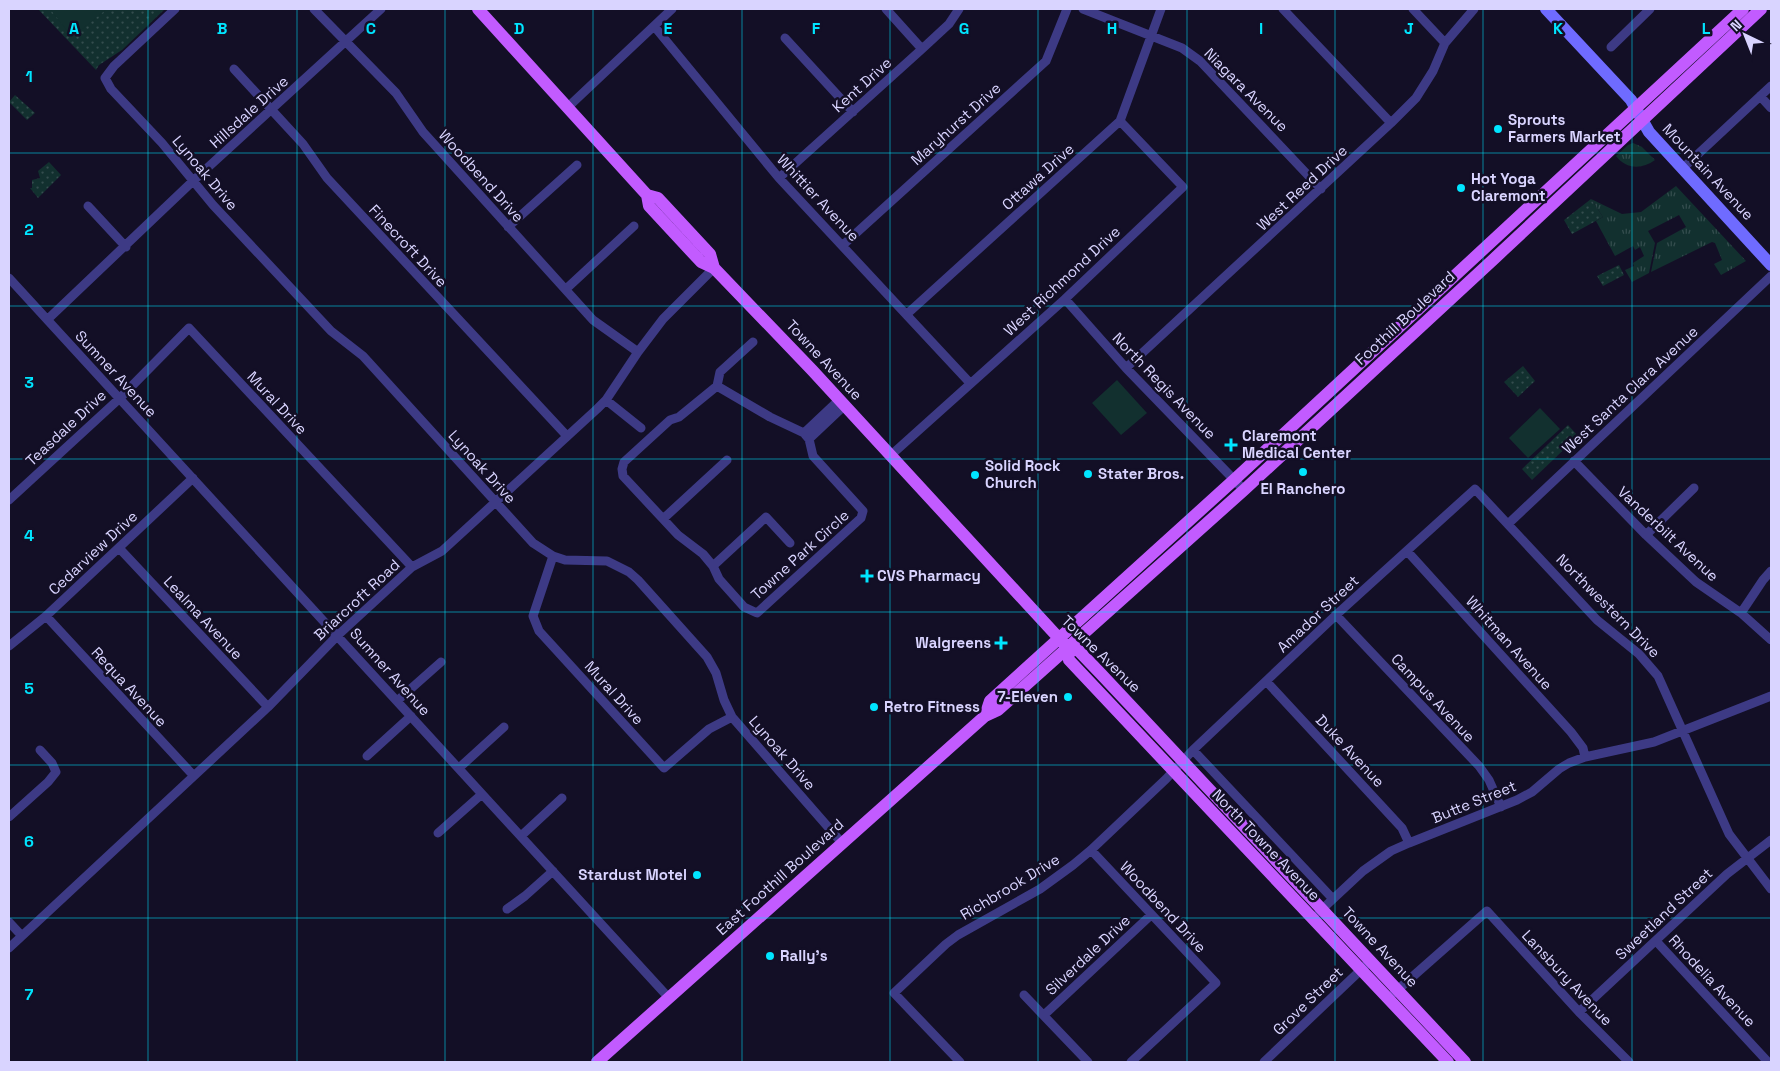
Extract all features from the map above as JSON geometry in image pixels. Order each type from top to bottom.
[{"type":"main road","name":"Towne Avenue","points":[[478,9],[647,194],[658,198],[710,254],[714,268],[1063,642],[1079,652],[1178,767],[1318,913],[1393,995],[1465,1062]]},
{"type":"main road","name":"Mountain Avenue","points":[[1546,9],[1620,87],[1649,132],[1771,265]]},
{"type":"main road","name":"Foothill Boulevard","points":[[1063,642],[1244,490],[1496,257],[1743,9]]},
{"type":"main road","name":"Foothill Boulevard","points":[[1063,642],[1235,478],[1639,114],[1761,9]]},
{"type":"main road","name":"East Foothill Boulevard","points":[[598,1062],[985,716],[990,701],[1063,642]]},
{"type":"main road","points":[[1393,995],[1448,1062]]},
{"type":"street","name":"Lynoak Drive","points":[[175,9],[114,66],[105,78],[111,89],[162,143],[213,205],[331,331],[363,356],[533,543],[553,556],[575,561],[607,561],[629,572],[707,657],[716,673],[724,700],[732,717],[842,843]]},
{"type":"street","name":"Woodbend Drive","points":[[314,9],[396,93],[423,132],[593,320],[638,352]]},
{"type":"street","name":"Hillsdale Drive","points":[[48,319],[193,181],[381,9]]},
{"type":"street","points":[[568,107],[672,9]]},
{"type":"street","points":[[886,9],[922,49]]},
{"type":"street","name":"Kent Drive","points":[[779,178],[949,24],[959,9]]},
{"type":"street","name":"Maryhurst Drive","points":[[843,245],[1046,60],[1067,9]]},
{"type":"street","name":"Niagara Avenue","points":[[1083,9],[1182,48],[1200,61],[1320,189]]},
{"type":"street","name":"Ottawa Drive","points":[[907,314],[1120,121],[1161,9]]},
{"type":"street","points":[[1283,9],[1391,124]]},
{"type":"street","points":[[1413,9],[1445,43]]},
{"type":"street","name":"West Reed Drive","points":[[1126,368],[1391,124],[1416,98],[1433,71],[1445,43],[1474,9]]},
{"type":"street","points":[[1610,47],[1650,9]]},
{"type":"street","name":"Whittier Avenue","points":[[654,26],[779,178],[970,383]]},
{"type":"street","points":[[785,38],[852,112]]},
{"type":"street","name":"Finecroft Drive","points":[[234,69],[303,144],[327,178],[567,436]]},
{"type":"street","points":[[1682,169],[1771,86]]},
{"type":"street","points":[[1760,96],[1771,108]]},
{"type":"street","name":"West Richmond Drive","points":[[890,456],[1065,299],[1183,187],[1120,121]]},
{"type":"street","points":[[508,227],[577,165]]},
{"type":"street","points":[[88,206],[126,246]]},
{"type":"street","points":[[566,289],[634,226]]},
{"type":"street","name":"Briarcroft Road","points":[[9,948],[268,707],[338,636],[412,567],[442,551],[606,400],[638,352],[671,309],[714,268]]},
{"type":"street","name":"West Santa Clara Avenue","points":[[1508,524],[1771,276]]},
{"type":"street","name":"Sumner Avenue","points":[[9,278],[669,998]]},
{"type":"street","name":"North Regis Avenue","points":[[1065,299],[1126,368],[1235,478],[1244,490]]},
{"type":"street","name":"Mural Drive","points":[[120,398],[189,328],[412,567]]},
{"type":"street","points":[[753,342],[720,372],[717,386],[806,436],[842,403]]},
{"type":"street","name":"Towne Park Circle","points":[[717,386],[679,417],[670,420],[624,462],[622,469],[624,476],[678,535],[703,554],[713,566],[719,579],[744,607],[756,613],[861,518],[863,511],[813,456],[806,436]]},
{"type":"street","name":"Teasdale Drive","points":[[9,500],[120,398]]},
{"type":"street","points":[[606,400],[642,428]]},
{"type":"street","points":[[663,519],[727,460]]},
{"type":"street","name":"Vanderbilt Avenue","points":[[1574,460],[1646,535],[1696,582],[1740,613],[1771,640]]},
{"type":"street","name":"Cedarview Drive","points":[[9,646],[46,616],[193,478]]},
{"type":"street","points":[[1646,535],[1694,488]]},
{"type":"street","name":"Northwestern Drive","points":[[1475,489],[1597,620],[1639,654],[1649,665],[1661,682],[1729,834],[1771,889]]},
{"type":"street","name":"Amador Street","points":[[1178,767],[1193,750],[1336,615],[1475,489]]},
{"type":"street","points":[[713,566],[766,517],[790,543]]},
{"type":"street","name":"Lealma Avenue","points":[[119,548],[268,707]]},
{"type":"street","name":"Whitman Avenue","points":[[1407,551],[1571,732],[1583,748],[1586,758]]},
{"type":"street","name":"Mural Drive","points":[[553,556],[533,616],[539,631],[664,768],[709,728],[732,717]]},
{"type":"street","points":[[1740,613],[1771,571]]},
{"type":"street","name":"Campus Avenue","points":[[1336,615],[1479,766],[1489,780],[1501,807]]},
{"type":"street","name":"Requa Avenue","points":[[46,616],[193,775]]},
{"type":"street","points":[[397,701],[440,662]]},
{"type":"street","name":"Duke Avenue","points":[[1266,681],[1402,828],[1409,843]]},
{"type":"street","name":"Butte Street","points":[[1318,913],[1363,871],[1391,852],[1409,843],[1501,807],[1532,792],[1569,763],[1638,747],[1771,696]]},
{"type":"street","points":[[367,756],[411,716]]},
{"type":"street","points":[[459,768],[504,727]]},
{"type":"street","points":[[9,817],[48,782],[56,772],[52,763],[40,750]]},
{"type":"street","points":[[1193,750],[1333,899]]},
{"type":"street","name":"Richbrook Drive","points":[[960,1062],[894,992],[958,935],[1040,889],[1091,850],[1178,767]]},
{"type":"street","points":[[438,833],[482,794]]},
{"type":"street","points":[[521,836],[562,798]]},
{"type":"street","name":"Sweetland Street","points":[[1579,1012],[1746,858],[1771,840]]},
{"type":"street","name":"Woodbend Drive","points":[[1091,850],[1216,983],[1131,1062]]},
{"type":"street","points":[[507,909],[553,871]]},
{"type":"street","name":"Lansbury Avenue","points":[[1393,995],[1487,911],[1579,1012],[1629,1062]]},
{"type":"street","name":"Silverdale Drive","points":[[1044,1015],[1151,915]]},
{"type":"street","points":[[9,922],[22,935]]},
{"type":"street","name":"Rhodelia Avenue","points":[[1656,941],[1768,1062]]},
{"type":"street","name":"Grove Street","points":[[1264,1062],[1366,965]]},
{"type":"street","points":[[1024,994],[1088,1062]]},
{"type":"green space","points":[[38,9],[165,9],[122,50],[99,65],[96,70]]},
{"type":"green space","points":[[50,9],[107,9],[72,37]]},
{"type":"green space","points":[[15,95],[35,113],[27,120],[9,102]]},
{"type":"green space","points":[[1633,143],[1642,147],[1655,160],[1639,167],[1624,164],[1616,156]]},
{"type":"green space","points":[[49,162],[61,175],[38,198],[30,188],[32,188],[32,180],[40,178],[38,171]]},
{"type":"green space","points":[[1676,186],[1746,261],[1721,275],[1714,264],[1722,260],[1715,243],[1712,242],[1651,272],[1657,243],[1686,227],[1679,215],[1648,231],[1655,243],[1649,273],[1632,282],[1625,270],[1634,266],[1633,263],[1644,256],[1640,247],[1635,250],[1633,246],[1615,256],[1596,221],[1603,217],[1591,199],[1622,214],[1641,212]]},
{"type":"green space","points":[[1591,199],[1603,217],[1572,234],[1564,220]]},
{"type":"green space","points":[[1619,265],[1624,275],[1603,286],[1597,276]]},
{"type":"green space","points":[[1523,366],[1535,381],[1518,397],[1504,382]]},
{"type":"green space","points":[[1117,380],[1147,413],[1121,435],[1092,403]]},
{"type":"green space","points":[[1540,408],[1560,429],[1528,458],[1509,438]]},
{"type":"green space","points":[[1568,425],[1578,436],[1532,480],[1522,469]]},
{"type":"place","name":"Sprouts Farmers Market","points":[[1498,129]]},
{"type":"place","name":"Hot Yoga Claremont","points":[[1461,188]]},
{"type":"place","name":"Claremont Medical Center","points":[[1231,445]]},
{"type":"place","name":"El Ranchero","points":[[1303,472]]},
{"type":"place","name":"Stater Bros.","points":[[1088,474]]},
{"type":"place","name":"Solid Rock Church","points":[[975,475]]},
{"type":"place","name":"CVS Pharmacy","points":[[867,576]]},
{"type":"place","name":"Walgreens","points":[[1001,643]]},
{"type":"place","name":"7-Eleven","points":[[1068,697]]},
{"type":"place","name":"Retro Fitness","points":[[874,707]]},
{"type":"place","name":"Stardust Motel","points":[[697,875]]},
{"type":"place","name":"Rally's","points":[[770,956]]}]
